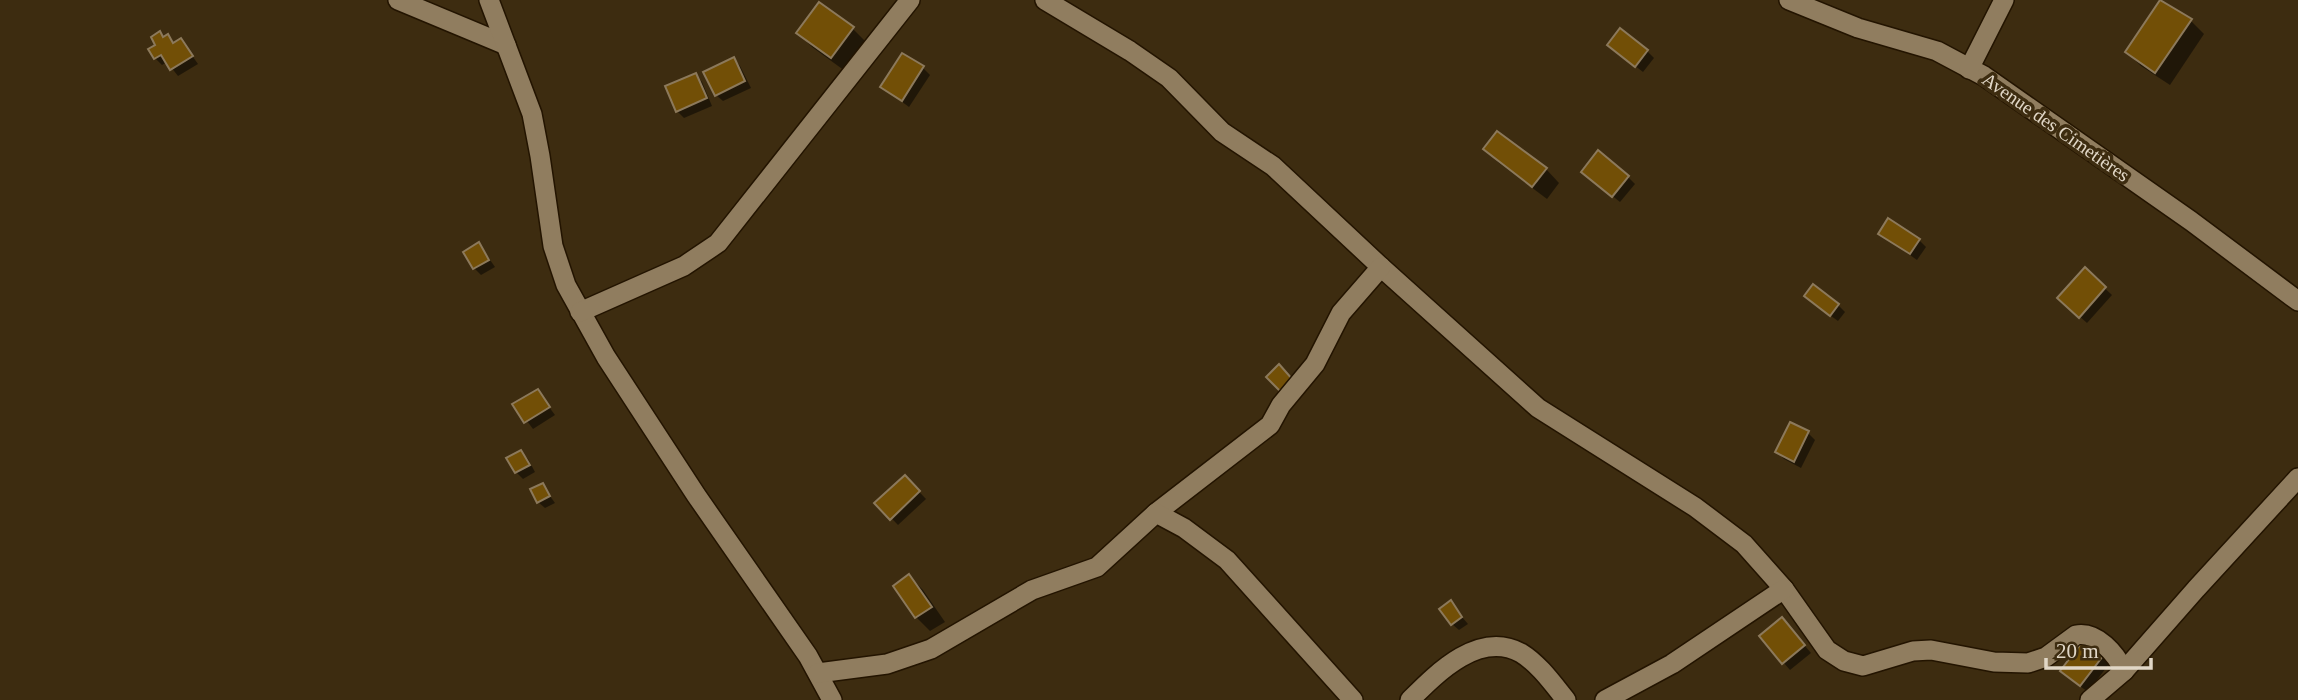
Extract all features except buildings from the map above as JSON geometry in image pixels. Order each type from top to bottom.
[{"type":"street","points":[[398,0],[506,45]]},
{"type":"street","points":[[489,0],[534,124],[552,246],[566,285],[606,357],[696,495],[818,673],[832,700]]},
{"type":"street","points":[[580,312],[684,265],[718,243],[910,0]]},
{"type":"street","points":[[1045,0],[1169,78],[1222,132],[1273,166],[1538,408],[1695,507],[1744,544],[1784,589],[1827,650],[1844,661],[1863,666],[1913,651],[1931,650],[1994,662],[2028,663],[2046,657],[2081,634],[2091,636],[2103,644],[2119,659],[2124,671]]},
{"type":"street","name":"Avenue des Cimetières","points":[[1789,0],[1858,28],[1937,51],[1984,76],[2298,301]]},
{"type":"street","points":[[1969,69],[2004,0]]},
{"type":"street","points":[[818,673],[887,664],[931,649],[1032,590],[1097,567],[1156,513],[1270,425],[1281,405],[1315,364],[1341,313],[1381,267]]},
{"type":"street","points":[[2090,700],[2124,671],[2298,478]]},
{"type":"street","points":[[1156,513],[1184,528],[1227,560],[1353,700]]},
{"type":"street","points":[[1605,700],[1672,664],[1784,589]]},
{"type":"street","points":[[1410,700],[1435,676],[1466,653],[1494,646],[1520,653],[1544,673],[1566,700]]}]
